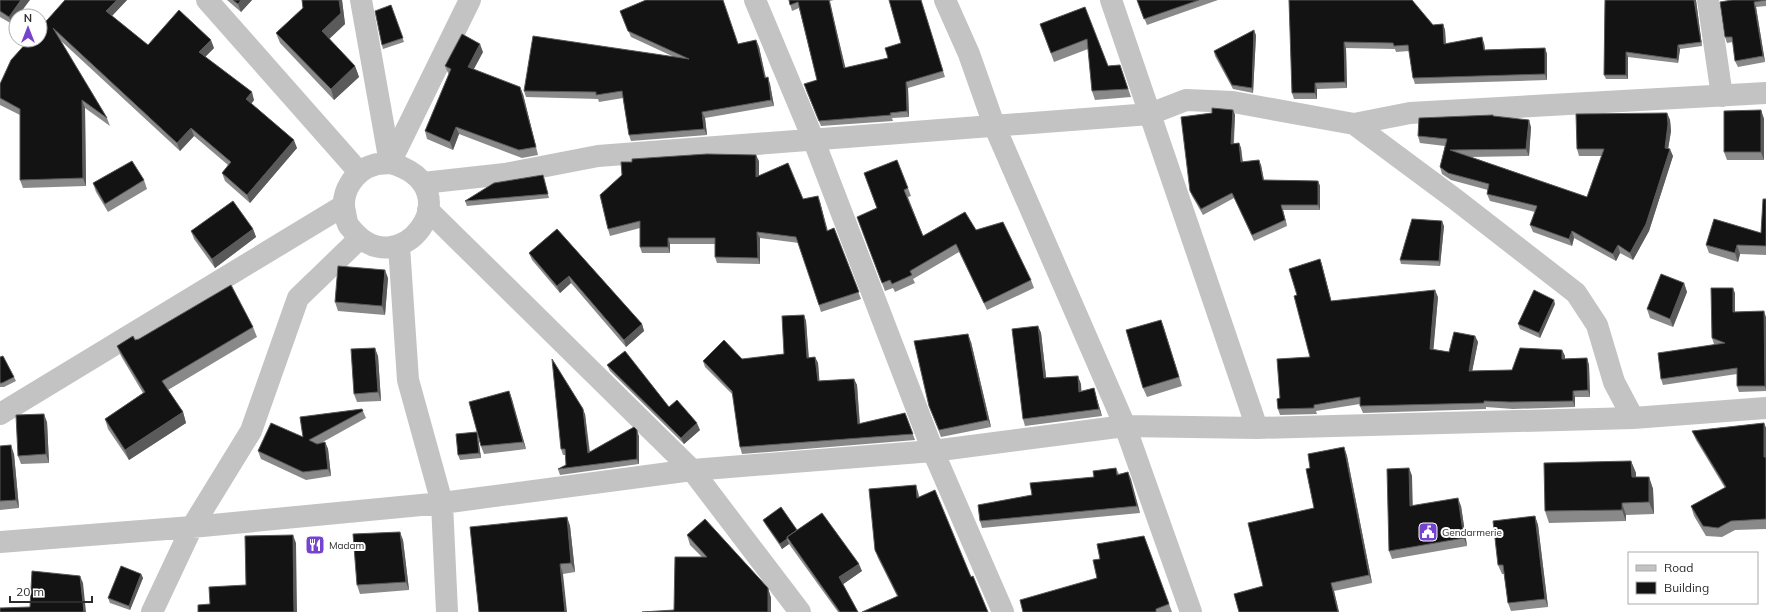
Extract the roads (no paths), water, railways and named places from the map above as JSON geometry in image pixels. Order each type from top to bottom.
[{"type":"street","points":[[207,0],[359,172]]},
{"type":"street","points":[[360,0],[390,163]]},
{"type":"street","points":[[390,163],[470,0]]},
{"type":"street","points":[[755,0],[814,141],[932,451],[1003,612]]},
{"type":"street","points":[[945,0],[969,54],[994,125],[1125,426],[1191,612]]},
{"type":"street","points":[[1111,0],[1257,428]]},
{"type":"street","points":[[1708,0],[1722,96]]},
{"type":"street","points":[[423,183],[505,174],[598,156],[814,141],[994,125],[1150,114],[1186,100],[1233,102],[1354,124],[1410,113],[1766,93]]},
{"type":"street","points":[[1354,124],[1455,199],[1576,293],[1596,325],[1614,382],[1634,418]]},
{"type":"street","points":[[390,163],[403,167],[423,183],[429,196],[428,210],[423,225],[413,238],[399,246],[378,248],[359,239],[347,224],[343,206],[347,187],[359,172],[374,165],[390,163]]},
{"type":"street","points":[[0,414],[343,206]]},
{"type":"street","points":[[428,210],[692,470],[800,612]]},
{"type":"street","points":[[152,612],[192,527],[251,431],[298,298],[359,239]]},
{"type":"street","points":[[399,246],[408,380],[442,503],[447,612]]},
{"type":"street","points":[[0,542],[192,527],[442,503],[692,470],[932,451],[1125,426],[1257,428],[1634,418],[1766,408]]},
{"type":"place","name":"Gendarmerie","points":[[1428,532]]},
{"type":"place","name":"Madam","points":[[315,545]]}]
